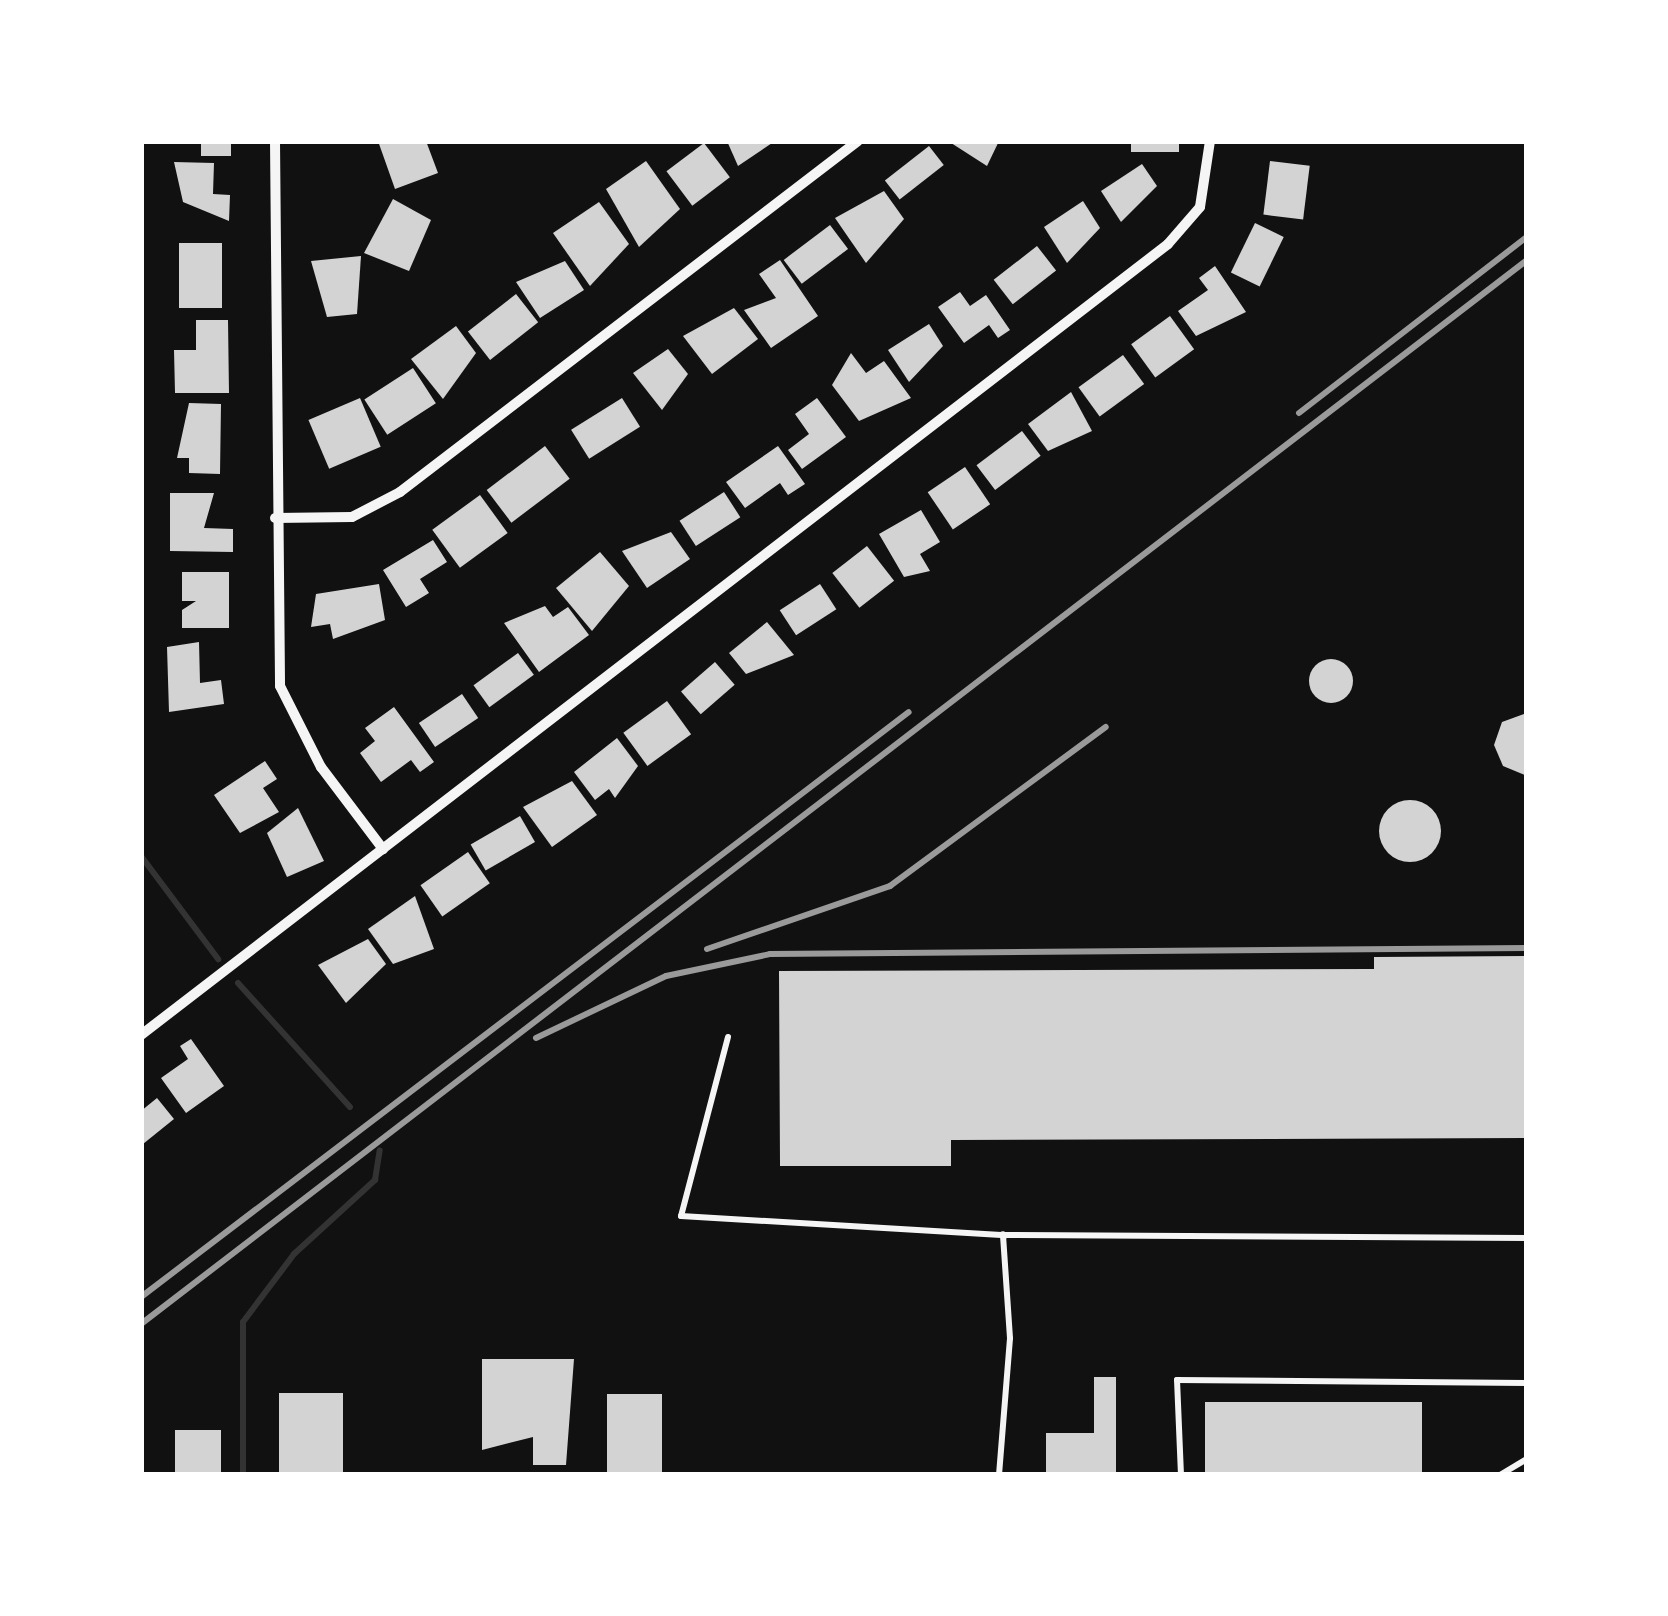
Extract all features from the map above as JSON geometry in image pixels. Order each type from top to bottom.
[{"type":"street","points":[[275,141],[275,518],[286,707],[382,849]]},
{"type":"street","points":[[275,518],[352,517],[400,492],[858,141]]},
{"type":"street","points":[[141,1036],[1168,244],[1200,207],[1210,141]]},
{"type":"lane","points":[[728,1037],[681,1216],[1003,1234],[1527,1238]]},
{"type":"lane","points":[[999,1475],[1010,1338],[1003,1234]]},
{"type":"lane","points":[[1181,1475],[1178,1381],[1527,1383]]},
{"type":"lane","points":[[1500,1475],[1527,1459]]},
{"type":"building","points":[[201,141],[231,141],[231,156],[201,156]]},
{"type":"building","points":[[378,141],[426,141],[438,173],[395,189]]},
{"type":"building","points":[[727,141],[775,141],[738,166]]},
{"type":"building","points":[[948,141],[999,141],[987,166]]},
{"type":"building","points":[[1131,141],[1179,141],[1179,152],[1131,152]]},
{"type":"building","points":[[704,143],[730,177],[692,206],[666,171]]},
{"type":"building","points":[[929,146],[944,165],[900,199],[885,180]]},
{"type":"building","points":[[646,161],[680,209],[639,247],[606,189]]},
{"type":"building","points":[[1270,161],[1310,166],[1303,219],[1263,215]]},
{"type":"building","points":[[174,162],[214,163],[213,194],[230,195],[229,221],[183,202]]},
{"type":"building","points":[[1142,164],[1157,186],[1121,222],[1101,191]]},
{"type":"building","points":[[884,191],[904,219],[866,263],[835,218]]},
{"type":"building","points":[[393,199],[431,220],[409,271],[364,253]]},
{"type":"building","points":[[1083,201],[1100,228],[1067,263],[1044,227]]},
{"type":"building","points":[[599,202],[629,244],[590,286],[553,233]]},
{"type":"building","points":[[1255,223],[1284,237],[1260,286],[1231,272]]},
{"type":"building","points":[[830,225],[848,249],[802,284],[784,260]]},
{"type":"building","points":[[179,243],[222,243],[222,308],[179,308]]},
{"type":"building","points":[[1037,246],[1056,270],[1013,304],[994,280]]},
{"type":"building","points":[[361,256],[357,314],[327,317],[311,261]]},
{"type":"building","points":[[780,260],[818,316],[771,348],[744,310],[776,298],[759,274]]},
{"type":"building","points":[[565,261],[584,290],[540,318],[516,282]]},
{"type":"building","points":[[1215,266],[1246,312],[1196,336],[1178,311],[1208,290],[1199,278]]},
{"type":"building","points":[[960,292],[970,306],[986,295],[1010,330],[998,338],[989,325],[964,343],[938,307]]},
{"type":"building","points":[[516,294],[538,322],[490,360],[468,332]]},
{"type":"building","points":[[734,308],[758,339],[712,374],[683,336]]},
{"type":"building","points":[[1170,316],[1194,349],[1155,377],[1131,344]]},
{"type":"building","points":[[196,320],[228,320],[229,393],[175,393],[174,350],[196,350]]},
{"type":"building","points":[[929,324],[943,346],[909,382],[888,350]]},
{"type":"building","points":[[456,326],[476,353],[443,399],[411,359]]},
{"type":"building","points":[[668,349],[688,374],[662,410],[633,373]]},
{"type":"building","points":[[851,353],[866,373],[884,361],[911,398],[859,421],[832,385]]},
{"type":"building","points":[[1123,355],[1144,384],[1100,416],[1079,387]]},
{"type":"building","points":[[413,368],[436,403],[387,435],[364,400]]},
{"type":"building","points":[[1071,392],[1092,431],[1048,451],[1028,424]]},
{"type":"building","points":[[360,398],[381,447],[329,469],[308,420]]},
{"type":"building","points":[[622,398],[640,427],[589,459],[571,430]]},
{"type":"building","points":[[817,398],[846,437],[802,469],[788,450],[809,434],[795,414]]},
{"type":"building","points":[[189,403],[221,404],[220,474],[189,473],[189,458],[177,458]]},
{"type":"building","points":[[1022,431],[1041,456],[995,490],[976,465]]},
{"type":"building","points":[[545,446],[570,479],[511,523],[487,490]]},
{"type":"building","points":[[778,446],[805,484],[788,495],[780,483],[745,508],[726,482]]},
{"type":"building","points":[[965,467],[990,504],[953,529],[928,492]]},
{"type":"building","points":[[724,492],[740,517],[696,546],[680,521]]},
{"type":"building","points":[[170,493],[214,493],[204,528],[233,529],[233,552],[170,551]]},
{"type":"building","points":[[480,495],[508,533],[460,568],[432,530]]},
{"type":"building","points":[[921,510],[940,542],[920,554],[930,571],[904,577],[879,534]]},
{"type":"building","points":[[671,532],[690,559],[647,588],[622,551]]},
{"type":"building","points":[[433,540],[447,562],[420,579],[429,593],[406,607],[383,570]]},
{"type":"building","points":[[867,546],[894,581],[859,608],[832,573]]},
{"type":"building","points":[[600,552],[629,586],[592,631],[556,588]]},
{"type":"building","points":[[182,572],[229,572],[229,628],[182,628],[182,610],[196,601],[182,601]]},
{"type":"building","points":[[379,584],[385,620],[333,639],[330,624],[311,627],[316,594]]},
{"type":"building","points":[[820,584],[836,609],[796,635],[780,610]]},
{"type":"building","points":[[545,606],[553,617],[568,607],[589,635],[539,672],[504,623]]},
{"type":"building","points":[[767,622],[794,655],[746,674],[729,653]]},
{"type":"building","points":[[199,642],[200,683],[221,680],[224,704],[169,712],[167,647]]},
{"type":"building","points":[[518,653],[534,675],[489,707],[474,685]]},
{"type":"building","points":[[1331,659],[1347,665],[1353,681],[1347,697],[1331,703],[1315,697],[1309,681],[1315,665]]},
{"type":"building","points":[[715,662],[735,685],[701,714],[681,692]]},
{"type":"building","points":[[462,694],[478,718],[435,747],[419,723]]},
{"type":"building","points":[[667,701],[691,734],[647,766],[623,733]]},
{"type":"building","points":[[394,707],[434,762],[420,772],[411,760],[381,782],[360,753],[375,741],[365,728]]},
{"type":"building","points":[[1527,713],[1527,776],[1503,766],[1494,745],[1502,722]]},
{"type":"building","points":[[617,738],[638,766],[615,798],[609,789],[595,800],[574,772]]},
{"type":"building","points":[[265,761],[277,779],[263,788],[279,812],[240,833],[214,795]]},
{"type":"building","points":[[572,781],[597,815],[552,847],[523,807]]},
{"type":"building","points":[[1410,800],[1432,809],[1441,831],[1432,853],[1410,862],[1388,853],[1379,831],[1388,809]]},
{"type":"building","points":[[298,808],[324,861],[287,877],[267,833]]},
{"type":"building","points":[[520,816],[535,842],[486,870],[471,844]]},
{"type":"building","points":[[468,852],[490,883],[442,916],[420,885]]},
{"type":"building","points":[[415,896],[434,949],[393,964],[368,929]]},
{"type":"building","points":[[368,939],[386,964],[346,1003],[318,965]]},
{"type":"building","points":[[1527,956],[1527,1138],[951,1140],[951,1166],[780,1166],[779,971],[1374,969],[1374,957]]},
{"type":"building","points":[[191,1039],[224,1086],[186,1113],[161,1078],[188,1059],[180,1046]]},
{"type":"building","points":[[157,1098],[174,1119],[143,1144],[141,1111]]},
{"type":"building","points":[[482,1359],[574,1359],[566,1465],[533,1465],[533,1437],[482,1450]]},
{"type":"building","points":[[1094,1377],[1116,1377],[1116,1475],[1046,1475],[1046,1433],[1094,1433]]},
{"type":"building","points":[[279,1393],[343,1393],[343,1475],[279,1475]]},
{"type":"building","points":[[607,1394],[662,1394],[662,1475],[607,1475]]},
{"type":"building","points":[[1205,1402],[1422,1402],[1422,1475],[1205,1475]]},
{"type":"building","points":[[175,1430],[221,1430],[221,1475],[175,1475]]},
{"type":"waterway","points":[[141,856],[218,959]]},
{"type":"waterway","points":[[238,983],[350,1107]]},
{"type":"waterway","points":[[243,1475],[243,1322],[294,1254],[375,1180],[380,1150]]},
{"type":"railway","points":[[1299,413],[1527,237]]},
{"type":"railway","points":[[141,1324],[1527,260]]},
{"type":"railway","points":[[141,1297],[909,712]]},
{"type":"railway","points":[[707,949],[890,886],[1106,727]]},
{"type":"railway","points":[[536,1038],[666,976],[770,954],[1527,948]]}]
